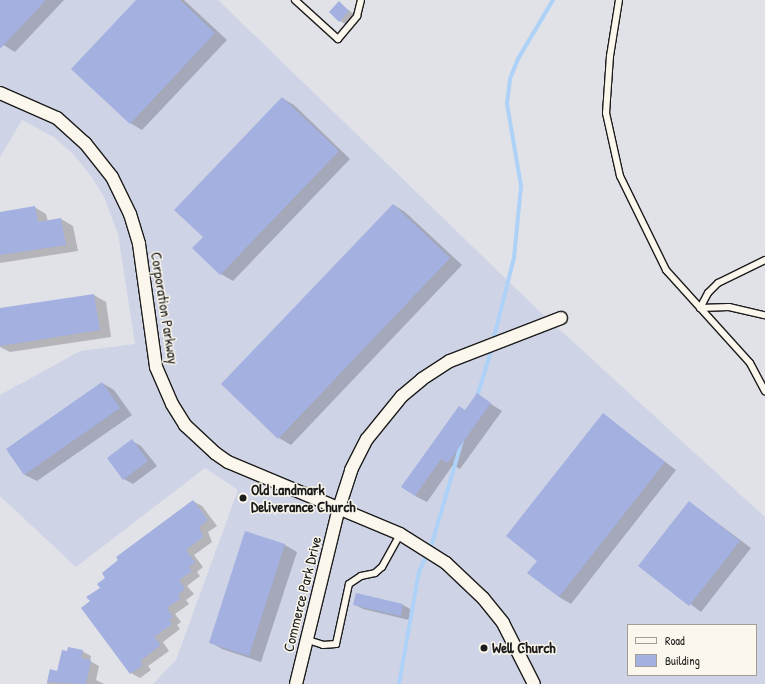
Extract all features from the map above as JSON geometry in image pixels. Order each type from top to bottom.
[{"type":"street","name":"Corporation Parkway","points":[[0,93],[57,118],[85,143],[112,176],[130,214],[139,244],[156,367],[172,404],[185,425],[215,453],[228,462],[400,534],[446,563],[484,598],[516,645],[534,684]]},
{"type":"street","name":"Commerce Park Drive","points":[[296,684],[308,640],[339,508],[351,470],[367,439],[382,418],[417,384],[450,361],[479,348],[561,318]]},
{"type":"lane","points":[[295,0],[338,39],[356,16],[360,0]]},
{"type":"lane","points":[[619,0],[610,56],[606,113],[620,176],[666,270],[750,364],[765,391]]},
{"type":"lane","points":[[700,308],[718,283],[765,260]]},
{"type":"lane","points":[[700,308],[729,307],[765,315]]},
{"type":"lane","points":[[308,640],[323,645],[333,646],[336,644],[349,584],[361,576],[375,573],[382,567],[400,534]]},
{"type":"shaded area","points":[[0,0],[218,0],[537,309],[765,517],[765,684],[153,684],[176,660],[238,490],[205,468],[76,567],[0,496],[0,395],[80,351],[135,344],[118,234],[104,197],[91,176],[74,155],[54,137],[22,120],[0,157]]},
{"type":"building","points":[[0,0],[46,0],[0,49]]},
{"type":"building","points":[[136,0],[180,0],[215,33],[130,124],[71,69]]},
{"type":"building","points":[[339,1],[349,11],[339,22],[329,12]]},
{"type":"building","points":[[282,97],[339,151],[220,275],[192,248],[203,237],[174,210]]},
{"type":"building","points":[[393,204],[450,258],[278,439],[221,384]]},
{"type":"building","points":[[35,206],[38,222],[61,218],[66,245],[0,255],[0,212]]},
{"type":"building","points":[[94,294],[100,330],[0,346],[0,308]]},
{"type":"building","points":[[102,382],[120,408],[24,475],[6,449]]},
{"type":"building","points":[[477,393],[491,403],[448,463],[441,459],[415,496],[401,487],[459,406],[465,410]]},
{"type":"building","points":[[603,413],[665,462],[559,597],[527,573],[537,561],[506,536]]},
{"type":"building","points":[[132,439],[148,461],[123,480],[107,458]]},
{"type":"building","points":[[193,500],[208,520],[199,527],[203,537],[186,550],[195,562],[189,567],[192,571],[179,580],[185,589],[178,595],[180,599],[167,608],[173,617],[169,620],[172,624],[154,637],[161,645],[140,661],[143,665],[130,674],[81,608],[90,601],[86,597],[100,588],[97,584],[105,578],[102,573],[118,560],[116,557]]},
{"type":"building","points":[[689,501],[740,541],[689,606],[638,566]]},
{"type":"building","points":[[245,531],[285,544],[249,656],[209,643]]},
{"type":"building","points":[[356,593],[403,604],[401,616],[353,605]]},
{"type":"building","points":[[68,647],[83,650],[81,658],[91,660],[86,684],[47,682],[50,669],[57,671],[62,650],[67,651]]},
{"type":"waterway","points":[[493,342],[514,258],[521,186],[507,104],[510,79],[518,59],[553,0]]},
{"type":"waterway","points":[[477,397],[492,348]]},
{"type":"waterway","points":[[399,684],[419,572],[433,540],[462,441]]},
{"type":"place","name":"Old Landmark Deliverance Church","points":[[243,498]]},
{"type":"place","name":"Well Church","points":[[484,648]]}]
